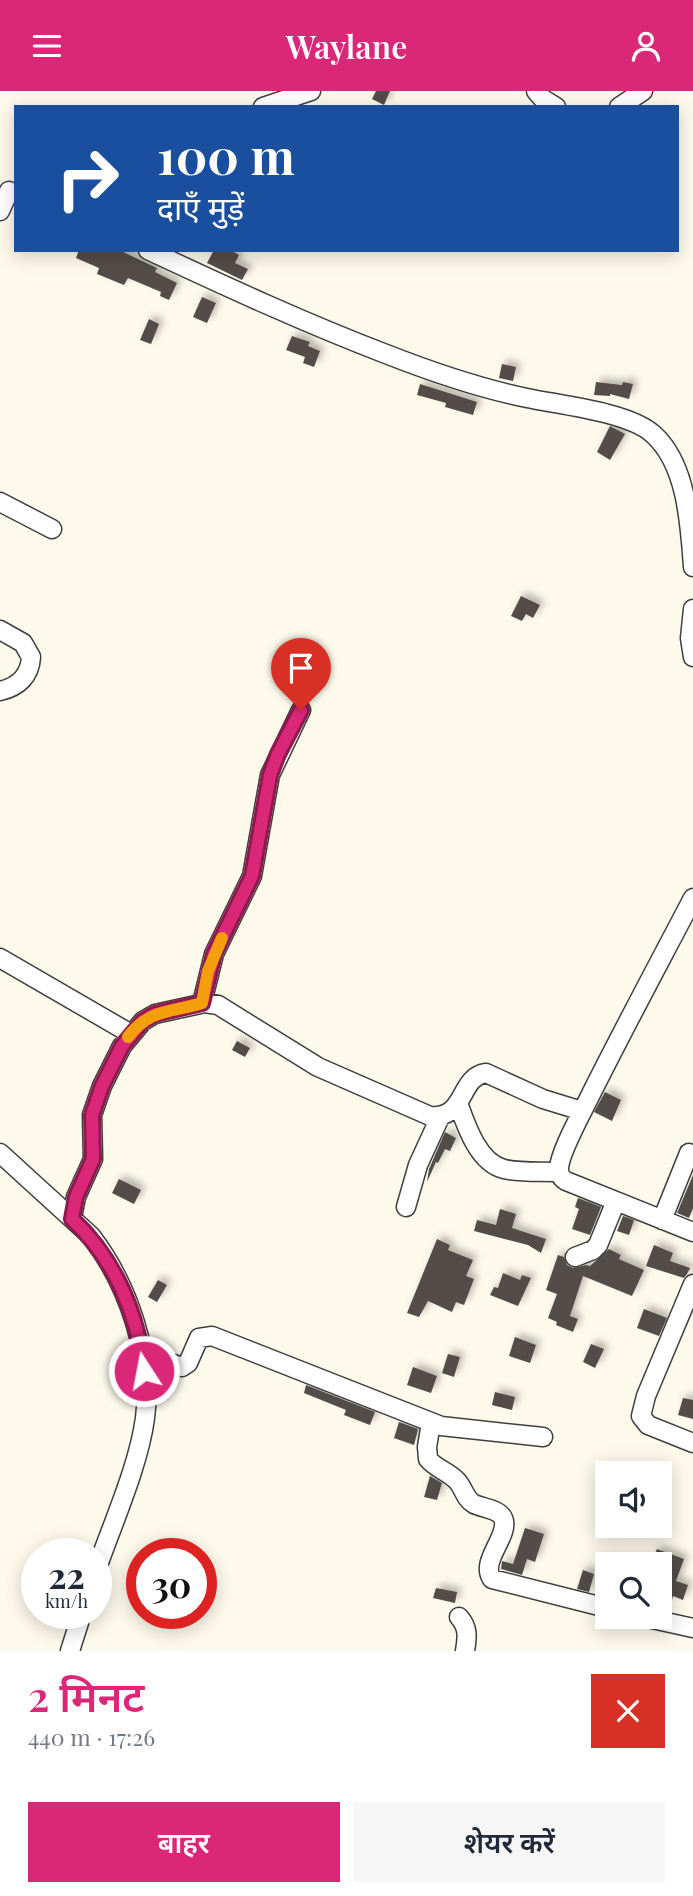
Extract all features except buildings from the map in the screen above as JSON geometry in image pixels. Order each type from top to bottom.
[{"type":"street","points":[[269,105],[311,91]]},
{"type":"street","points":[[536,91],[553,105]]},
{"type":"street","points":[[622,105],[643,91]]},
{"type":"street","points":[[0,211],[6,189]]},
{"type":"street","points":[[152,252],[295,318],[454,379],[484,389],[600,413],[639,425],[664,445],[682,482],[693,568]]},
{"type":"street","points":[[0,502],[52,529]]},
{"type":"street","points":[[693,609],[690,638],[693,657]]},
{"type":"street","points":[[0,629],[23,643],[31,657],[28,673],[18,684],[0,691]]},
{"type":"street","points":[[202,1003],[214,954],[252,876],[270,775],[301,710]]},
{"type":"street","points":[[693,898],[635,1004],[582,1111],[562,1156],[559,1172],[561,1178],[566,1181],[693,1232]]},
{"type":"street","points":[[0,958],[131,1034]]},
{"type":"street","points":[[72,1219],[76,1197],[93,1159],[92,1115],[102,1086],[131,1034],[155,1014],[202,1003],[211,1002],[218,1005],[318,1067],[420,1113],[440,1117],[448,1114],[474,1077],[486,1073],[543,1099],[582,1111]]},
{"type":"street","points":[[458,1103],[476,1144],[493,1164],[510,1170],[559,1172]]},
{"type":"street","points":[[407,1206],[418,1165],[440,1117]]},
{"type":"street","points":[[0,1153],[97,1243],[116,1276],[142,1353],[146,1389],[141,1440],[107,1538]]},
{"type":"street","points":[[662,1220],[689,1153]]},
{"type":"street","points":[[575,1257],[598,1245],[617,1201]]},
{"type":"street","points":[[693,1285],[646,1396],[641,1416],[648,1425],[693,1443]]},
{"type":"street","points":[[142,1353],[181,1367],[188,1363],[199,1338],[212,1336],[431,1423],[452,1428],[543,1437]]},
{"type":"street","points":[[431,1423],[426,1447],[428,1459],[455,1479],[468,1500],[500,1513],[503,1517],[504,1527],[489,1566],[488,1573],[492,1580],[595,1605]]},
{"type":"street","points":[[459,1617],[467,1627],[465,1651]]},
{"type":"street","points":[[672,1623],[693,1628]]},
{"type":"street","points":[[70,1651],[77,1629]]},
{"type":"slow traffic","points":[[128,1037],[143,1021],[155,1014],[202,1003],[208,971],[222,938]]},
{"type":"route","points":[[144,1371],[135,1328],[116,1276],[91,1236],[72,1219],[79,1188],[93,1159],[92,1115],[102,1086],[122,1046],[143,1021],[164,1011],[202,1003],[214,954],[252,876],[270,775],[301,710]]}]
